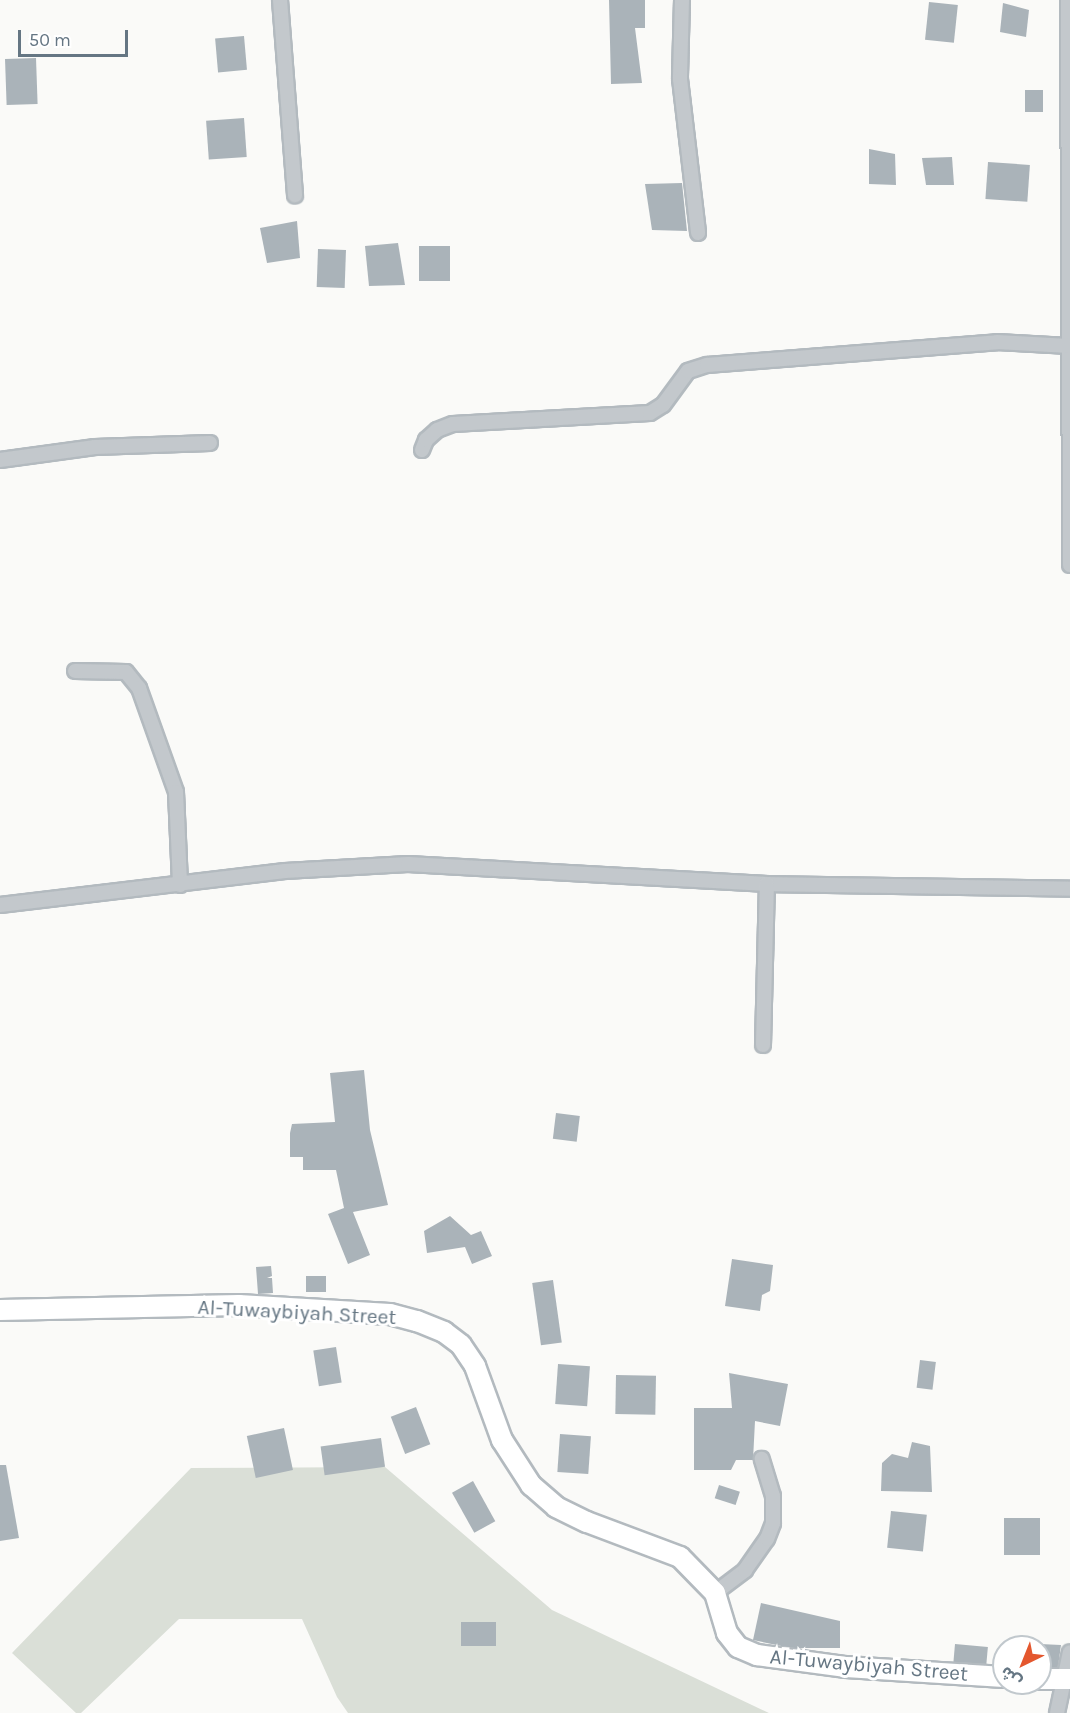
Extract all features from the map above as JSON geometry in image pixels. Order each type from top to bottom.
[{"type":"street","points":[[280,0],[295,195]]},
{"type":"street","points":[[682,0],[680,80],[698,233]]},
{"type":"street","points":[[1068,0],[1070,565]]},
{"type":"street","points":[[422,450],[426,440],[437,430],[453,424],[650,413],[663,405],[688,371],[707,365],[997,342],[1069,346]]},
{"type":"street","points":[[0,460],[95,447],[210,443]]},
{"type":"street","points":[[75,671],[126,672],[139,688],[176,792],[180,885]]},
{"type":"street","points":[[0,905],[285,871],[408,864],[767,884],[1070,889]]},
{"type":"street","points":[[763,1045],[767,884]]},
{"type":"street","name":"Al-Tuwaybiyah Street","points":[[0,1310],[239,1305],[390,1314],[417,1321],[444,1332],[461,1345],[475,1366],[502,1440],[531,1485],[556,1507],[587,1522],[680,1557],[715,1593],[727,1633],[738,1647],[757,1655],[846,1667],[992,1676]]},
{"type":"street","points":[[715,1593],[745,1570],[767,1539],[773,1523],[773,1496],[762,1459]]},
{"type":"street","points":[[1057,1713],[1068,1679],[1070,1652]]},
{"type":"street","points":[[1052,1679],[1068,1679]]},
{"type":"shaded area","points":[[385,1467],[552,1610],[769,1713],[348,1713],[337,1697],[302,1619],[179,1619],[81,1713],[76,1713],[12,1653],[191,1468]]},
{"type":"building","points":[[609,0],[645,0],[645,28],[635,28],[642,83],[611,84]]},
{"type":"building","points":[[929,2],[958,5],[954,43],[925,40]]},
{"type":"building","points":[[1003,3],[1029,10],[1026,37],[1000,32]]},
{"type":"building","points":[[244,36],[247,70],[218,72],[215,39]]},
{"type":"building","points":[[36,58],[38,104],[7,105],[5,59]]},
{"type":"building","points":[[1025,90],[1043,90],[1043,112],[1025,112]]},
{"type":"building","points":[[244,118],[247,157],[209,160],[206,121]]},
{"type":"building","points":[[869,149],[895,154],[896,185],[869,184]]},
{"type":"building","points":[[952,157],[954,185],[926,185],[922,158]]},
{"type":"building","points":[[988,162],[1030,165],[1027,202],[985,199]]},
{"type":"building","points":[[682,183],[687,231],[652,230],[645,184]]},
{"type":"building","points":[[297,221],[300,258],[267,263],[260,228]]},
{"type":"building","points":[[398,243],[405,285],[369,286],[365,246]]},
{"type":"building","points":[[419,246],[450,246],[450,281],[419,281]]},
{"type":"building","points":[[318,249],[346,250],[345,288],[317,287]]},
{"type":"building","points":[[364,1070],[370,1130],[388,1205],[353,1212],[370,1255],[348,1264],[328,1214],[344,1208],[336,1170],[303,1170],[303,1157],[290,1157],[290,1133],[292,1124],[335,1122],[330,1073]]},
{"type":"building","points":[[556,1113],[580,1116],[577,1142],[553,1139]]},
{"type":"building","points":[[450,1216],[471,1235],[481,1231],[492,1256],[472,1264],[465,1247],[427,1253],[424,1231]]},
{"type":"building","points":[[732,1259],[773,1265],[770,1291],[762,1295],[760,1311],[725,1306]]},
{"type":"building","points":[[271,1266],[272,1276],[267,1278],[272,1278],[273,1293],[258,1294],[256,1267]]},
{"type":"building","points":[[306,1276],[326,1276],[326,1292],[306,1292]]},
{"type":"building","points":[[553,1280],[562,1342],[541,1345],[532,1283]]},
{"type":"building","points":[[336,1347],[342,1383],[319,1386],[313,1351]]},
{"type":"building","points":[[920,1360],[936,1362],[932,1390],[917,1388]]},
{"type":"building","points":[[558,1364],[590,1366],[587,1406],[555,1404]]},
{"type":"building","points":[[729,1373],[788,1384],[780,1426],[755,1421],[753,1460],[736,1460],[731,1470],[694,1470],[694,1408],[732,1408]]},
{"type":"building","points":[[616,1375],[656,1376],[655,1415],[615,1414]]},
{"type":"building","points":[[416,1407],[430,1444],[405,1454],[391,1417]]},
{"type":"building","points":[[284,1428],[293,1470],[256,1478],[247,1436]]},
{"type":"building","points":[[560,1434],[591,1436],[588,1474],[557,1472]]},
{"type":"building","points":[[381,1438],[385,1467],[325,1475],[321,1446]]},
{"type":"building","points":[[912,1442],[930,1446],[932,1492],[881,1491],[882,1463],[892,1454],[908,1458]]},
{"type":"building","points":[[0,1465],[6,1465],[19,1538],[0,1541]]},
{"type":"building","points":[[473,1481],[495,1521],[474,1533],[452,1493]]},
{"type":"building","points":[[719,1485],[740,1492],[736,1505],[715,1498]]},
{"type":"building","points":[[891,1511],[927,1515],[923,1552],[887,1548]]},
{"type":"building","points":[[1004,1518],[1040,1518],[1040,1555],[1004,1555]]},
{"type":"building","points":[[761,1603],[840,1621],[840,1648],[791,1648],[753,1640]]},
{"type":"building","points":[[461,1622],[496,1622],[496,1646],[461,1646]]},
{"type":"building","points":[[955,1644],[988,1647],[986,1665],[953,1662]]},
{"type":"building","points":[[1052,1645],[1061,1645],[1058,1667],[1052,1667]]}]
